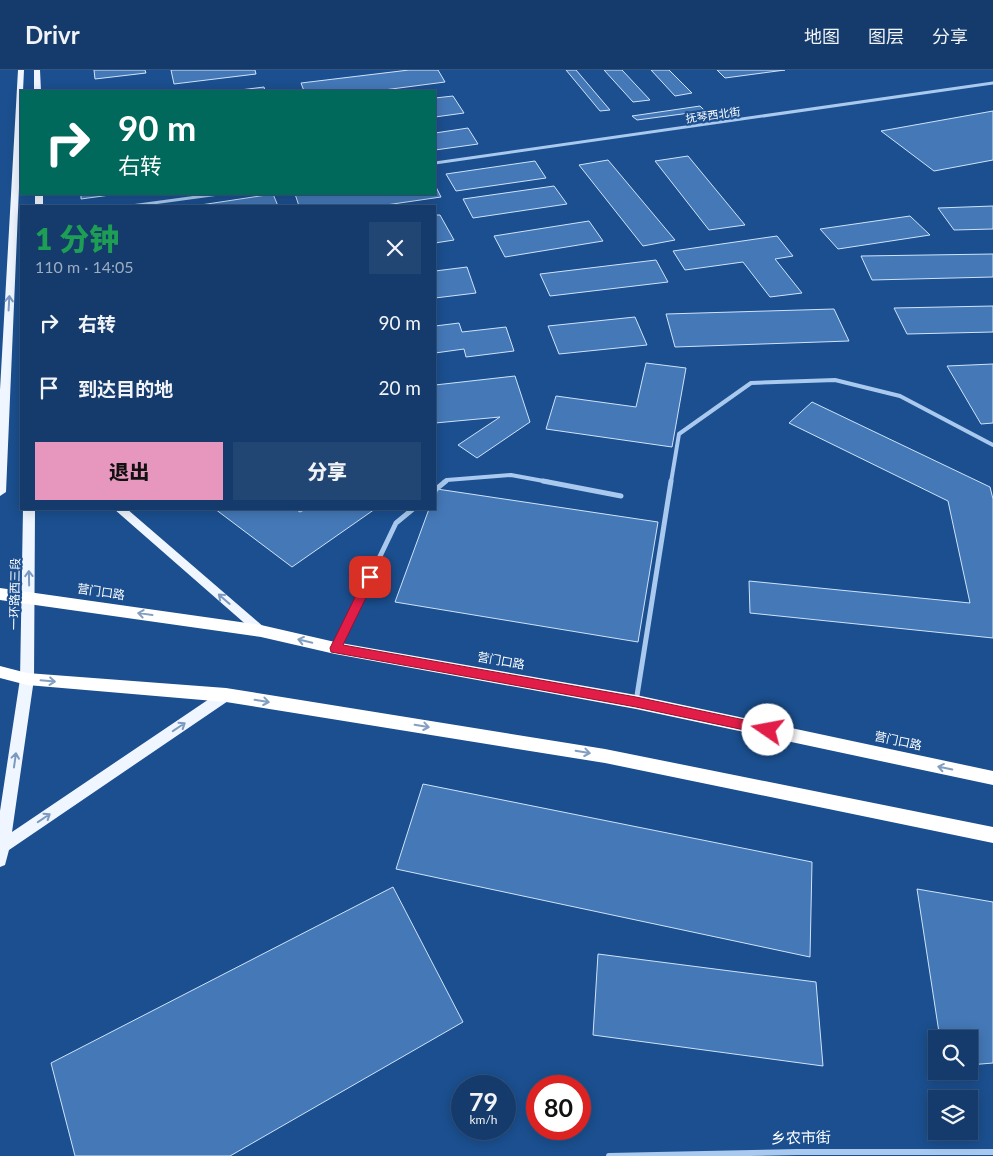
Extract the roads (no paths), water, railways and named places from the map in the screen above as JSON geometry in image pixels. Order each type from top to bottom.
[{"type":"highway","name":"营门口路","points":[[0,594],[261,631],[336,648],[636,702],[993,778]]},
{"type":"highway","points":[[0,672],[26,679],[226,695],[605,756],[993,835]]},
{"type":"main road","points":[[37,70],[38,90]]},
{"type":"main road","points":[[0,492],[20,73]]},
{"type":"main road","name":"一环路西三段","points":[[0,860],[4,845],[26,679],[29,598],[28,510]]},
{"type":"main road","points":[[121,510],[261,631]]},
{"type":"main road","points":[[4,845],[226,695]]},
{"type":"street","name":"抚琴西北街","points":[[436,163],[993,83]]},
{"type":"street","points":[[138,205],[212,195]]},
{"type":"street","points":[[636,702],[679,434],[751,383],[835,380],[900,396],[993,445]]},
{"type":"street","points":[[436,489],[447,480],[511,475],[620,496]]},
{"type":"street","points":[[336,648],[396,523],[412,510]]},
{"type":"street","name":"乡农市街","points":[[609,1156],[993,1152]]}]
